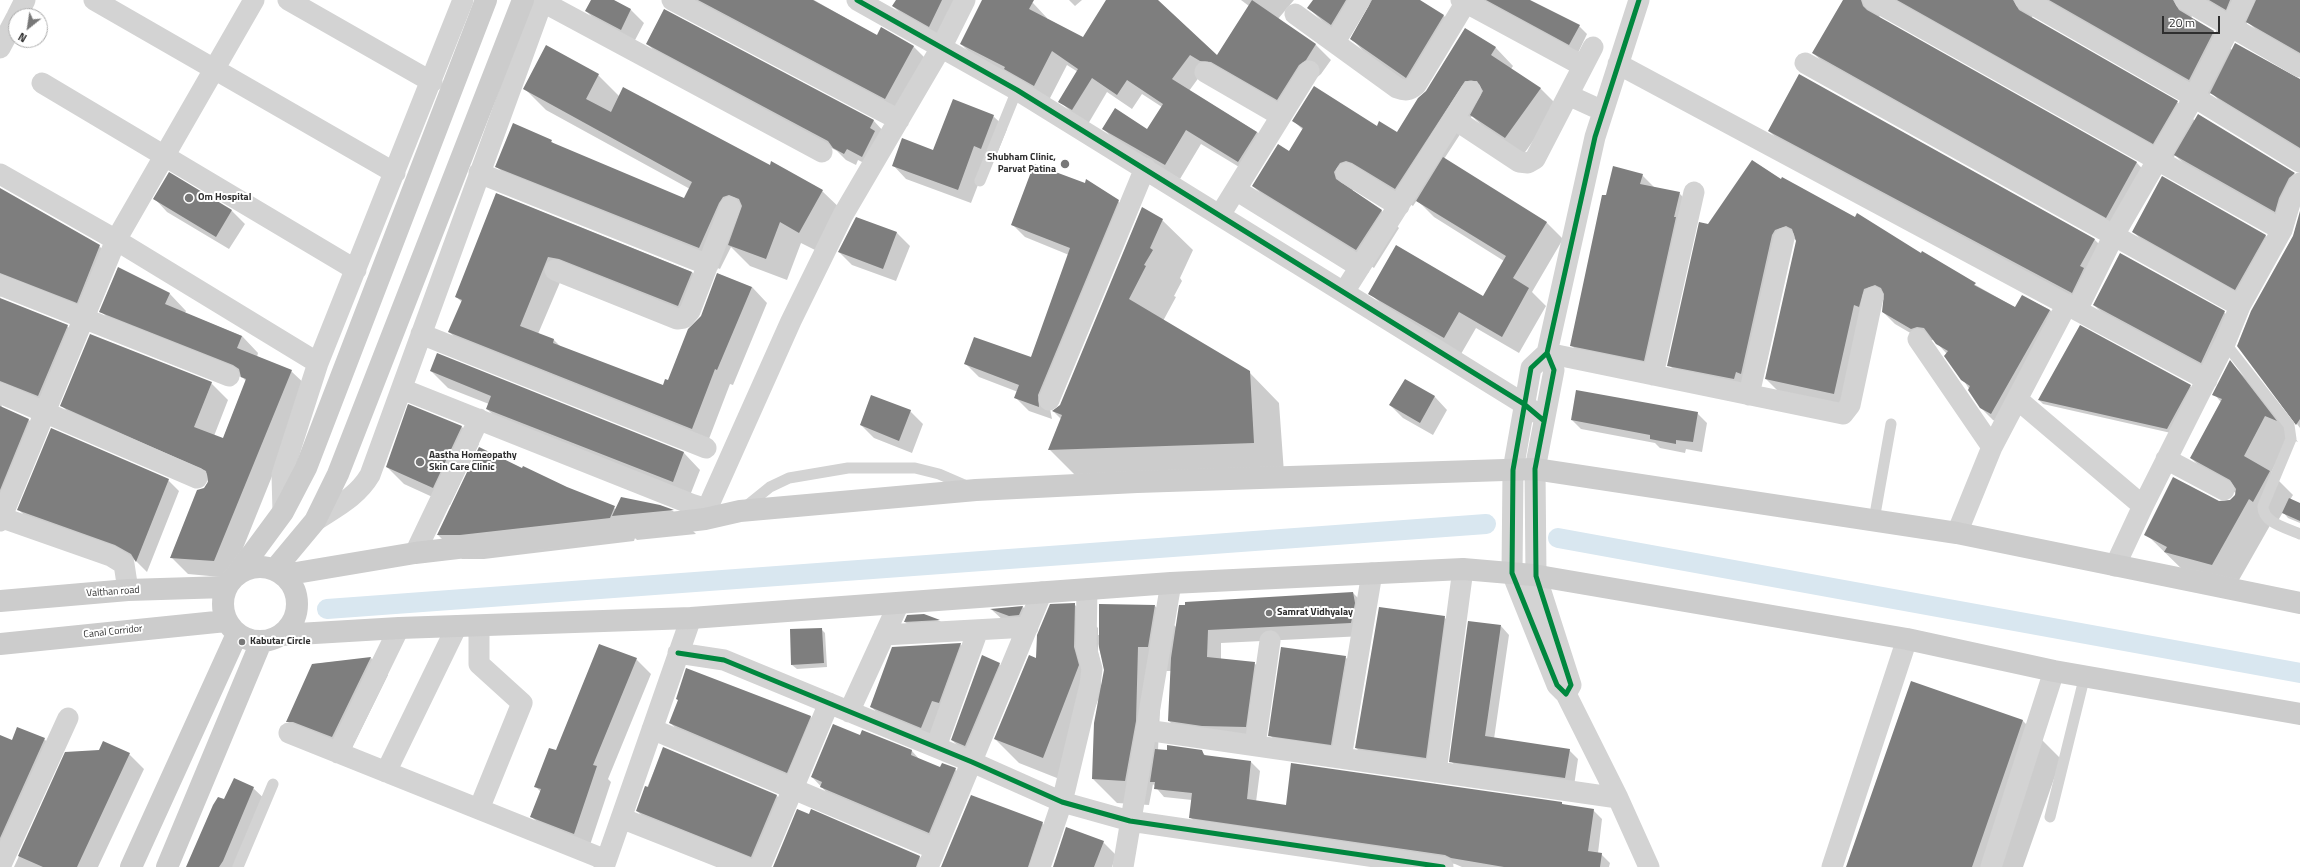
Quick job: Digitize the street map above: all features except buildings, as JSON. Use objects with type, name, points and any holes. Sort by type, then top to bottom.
[{"type":"main road","points":[[486,0],[306,468],[282,512],[232,580],[222,604],[232,628],[248,640],[399,628],[691,618],[1172,583],[1463,568],[1536,576],[1907,639],[2054,671],[2085,675],[2300,714]]},
{"type":"main road","points":[[280,572],[315,520],[338,474],[536,1]]},
{"type":"main road","points":[[232,580],[256,566],[280,572],[706,514],[976,490],[1145,482],[1524,469],[1957,533],[2300,603]]},
{"type":"main road","points":[[167,867],[271,639],[286,633],[296,617],[298,601],[292,584],[280,572]]},
{"type":"main road","name":"Valthan road","points":[[0,601],[232,580]]},
{"type":"main road","points":[[131,867],[232,628]]},
{"type":"main road","name":"Canal Corridor","points":[[0,644],[232,628]]},
{"type":"street","points":[[94,0],[395,173]]},
{"type":"street","points":[[128,590],[124,564],[111,556],[0,518],[116,240],[254,0]]},
{"type":"street","points":[[288,0],[432,82]]},
{"type":"street","points":[[282,512],[282,475],[318,363],[464,0]]},
{"type":"street","points":[[672,0],[899,120]]},
{"type":"street","points":[[857,0],[942,46],[1145,168],[1524,404],[1543,420]]},
{"type":"street","points":[[402,389],[691,504],[706,514],[791,321],[840,222],[942,46],[966,0]]},
{"type":"street","points":[[1335,42],[1360,0]]},
{"type":"street","points":[[1566,694],[1571,685],[1536,576],[1524,469],[1524,404],[1531,368],[1547,353],[1595,137],[1639,0]]},
{"type":"street","points":[[1874,0],[2282,230]]},
{"type":"street","points":[[2025,0],[2194,97],[2300,162]]},
{"type":"street","points":[[2185,0],[2300,67]]},
{"type":"street","points":[[1957,533],[1992,447],[2017,399],[2194,97],[2244,0]]},
{"type":"street","points":[[315,520],[350,500],[362,488],[370,475],[479,174],[536,1],[822,152]]},
{"type":"street","points":[[1295,14],[1397,88],[1410,90],[1416,85],[1464,1],[1583,66]]},
{"type":"street","points":[[0,48],[8,32]]},
{"type":"street","points":[[1454,119],[1519,162],[1528,163],[1535,159],[1593,47]]},
{"type":"street","points":[[1805,63],[2240,306]]},
{"type":"street","points":[[1618,64],[2207,380]]},
{"type":"street","points":[[1220,215],[1309,71]]},
{"type":"street","points":[[1205,72],[1281,116]]},
{"type":"street","points":[[42,83],[356,270]]},
{"type":"street","points":[[1344,292],[1471,91]]},
{"type":"street","points":[[1568,95],[1603,111]]},
{"type":"street","points":[[1049,400],[1145,168]]},
{"type":"street","points":[[1346,173],[1398,206]]},
{"type":"street","points":[[0,174],[116,240],[318,363]]},
{"type":"street","points":[[479,174],[708,265]]},
{"type":"street","points":[[2115,566],[2166,459],[2225,343],[2240,306],[2282,230],[2290,204],[2300,183]]},
{"type":"street","points":[[1236,190],[1360,267]]},
{"type":"street","points":[[1653,375],[1694,192]]},
{"type":"street","points":[[555,270],[677,319],[684,318],[690,311],[730,207]]},
{"type":"street","points":[[1749,395],[1784,238]]},
{"type":"street","points":[[0,285],[229,376]]},
{"type":"street","points":[[1547,353],[1843,414],[1850,404],[1873,297]]},
{"type":"street","points":[[421,334],[706,448]]},
{"type":"street","points":[[1918,339],[1992,447]]},
{"type":"street","points":[[1547,353],[1554,370],[1543,420],[1524,469],[1512,573],[1557,685],[1566,694],[1618,798],[1649,867]]},
{"type":"street","points":[[0,394],[197,478]]},
{"type":"street","points":[[2017,399],[2143,506]]},
{"type":"street","points":[[415,553],[479,419]]},
{"type":"street","points":[[2166,459],[2224,490]]},
{"type":"street","points":[[1436,772],[1463,568]]},
{"type":"street","points":[[1341,758],[1372,573]]},
{"type":"street","points":[[1123,867],[1172,583]]},
{"type":"street","points":[[1040,867],[1062,802],[1091,674],[1092,668],[1086,647],[1087,589]]},
{"type":"street","points":[[652,729],[794,788],[932,858],[1042,592]]},
{"type":"street","points":[[849,712],[899,603]]},
{"type":"street","points":[[289,733],[479,809],[605,864],[691,618]]},
{"type":"street","points":[[386,772],[457,626]]},
{"type":"street","points":[[479,626],[479,664],[522,703],[479,809]]},
{"type":"street","points":[[884,635],[1028,627]]},
{"type":"street","points":[[338,753],[399,628]]},
{"type":"street","points":[[936,747],[978,630]]},
{"type":"street","points":[[1832,867],[1907,639]]},
{"type":"street","points":[[1255,746],[1270,641]]},
{"type":"street","points":[[678,653],[724,660],[972,762],[1062,802],[1130,821],[1443,867]]},
{"type":"street","points":[[1991,867],[2054,671]]},
{"type":"street","points":[[760,867],[830,703]]},
{"type":"street","points":[[0,867],[68,718]]},
{"type":"street","points":[[1146,730],[1618,798]]},
{"type":"street","points":[[621,818],[745,867]]},
{"type":"lane","points":[[980,181],[1017,90]]},
{"type":"lane","points":[[2225,343],[2289,425],[2291,439],[2263,506],[2262,512],[2266,518],[2300,534]]},
{"type":"lane","points":[[1874,520],[1891,424]]},
{"type":"lane","points":[[740,511],[770,487],[789,478],[848,468],[916,468],[939,474],[976,490]]},
{"type":"lane","points":[[2050,817],[2085,675]]},
{"type":"lane","points":[[238,867],[273,784]]},
{"type":"waterway","points":[[327,609],[1486,524]]},
{"type":"waterway","points":[[1558,538],[2300,673]]},
{"type":"cycle path","points":[[857,0],[1017,90],[1524,404],[1543,420]]},
{"type":"cycle path","points":[[1547,353],[1531,368],[1513,470],[1512,573],[1557,685],[1566,694],[1571,685],[1536,576],[1535,469],[1554,370],[1547,353],[1595,137],[1639,0]]},
{"type":"cycle path","points":[[678,653],[724,660],[972,762],[1062,802],[1130,821],[1443,867]]},
{"type":"place","name":"Shubham Clinic, Parvat Patina","points":[[1065,164]]},
{"type":"place","name":"Om Hospital","points":[[189,198]]},
{"type":"place","name":"Aastha Homeopathy Skin Care Clinic","points":[[420,462]]},
{"type":"place","name":"Samrat Vidhyalay","points":[[1269,613]]},
{"type":"place","name":"Kabutar Circle","points":[[242,642]]}]
